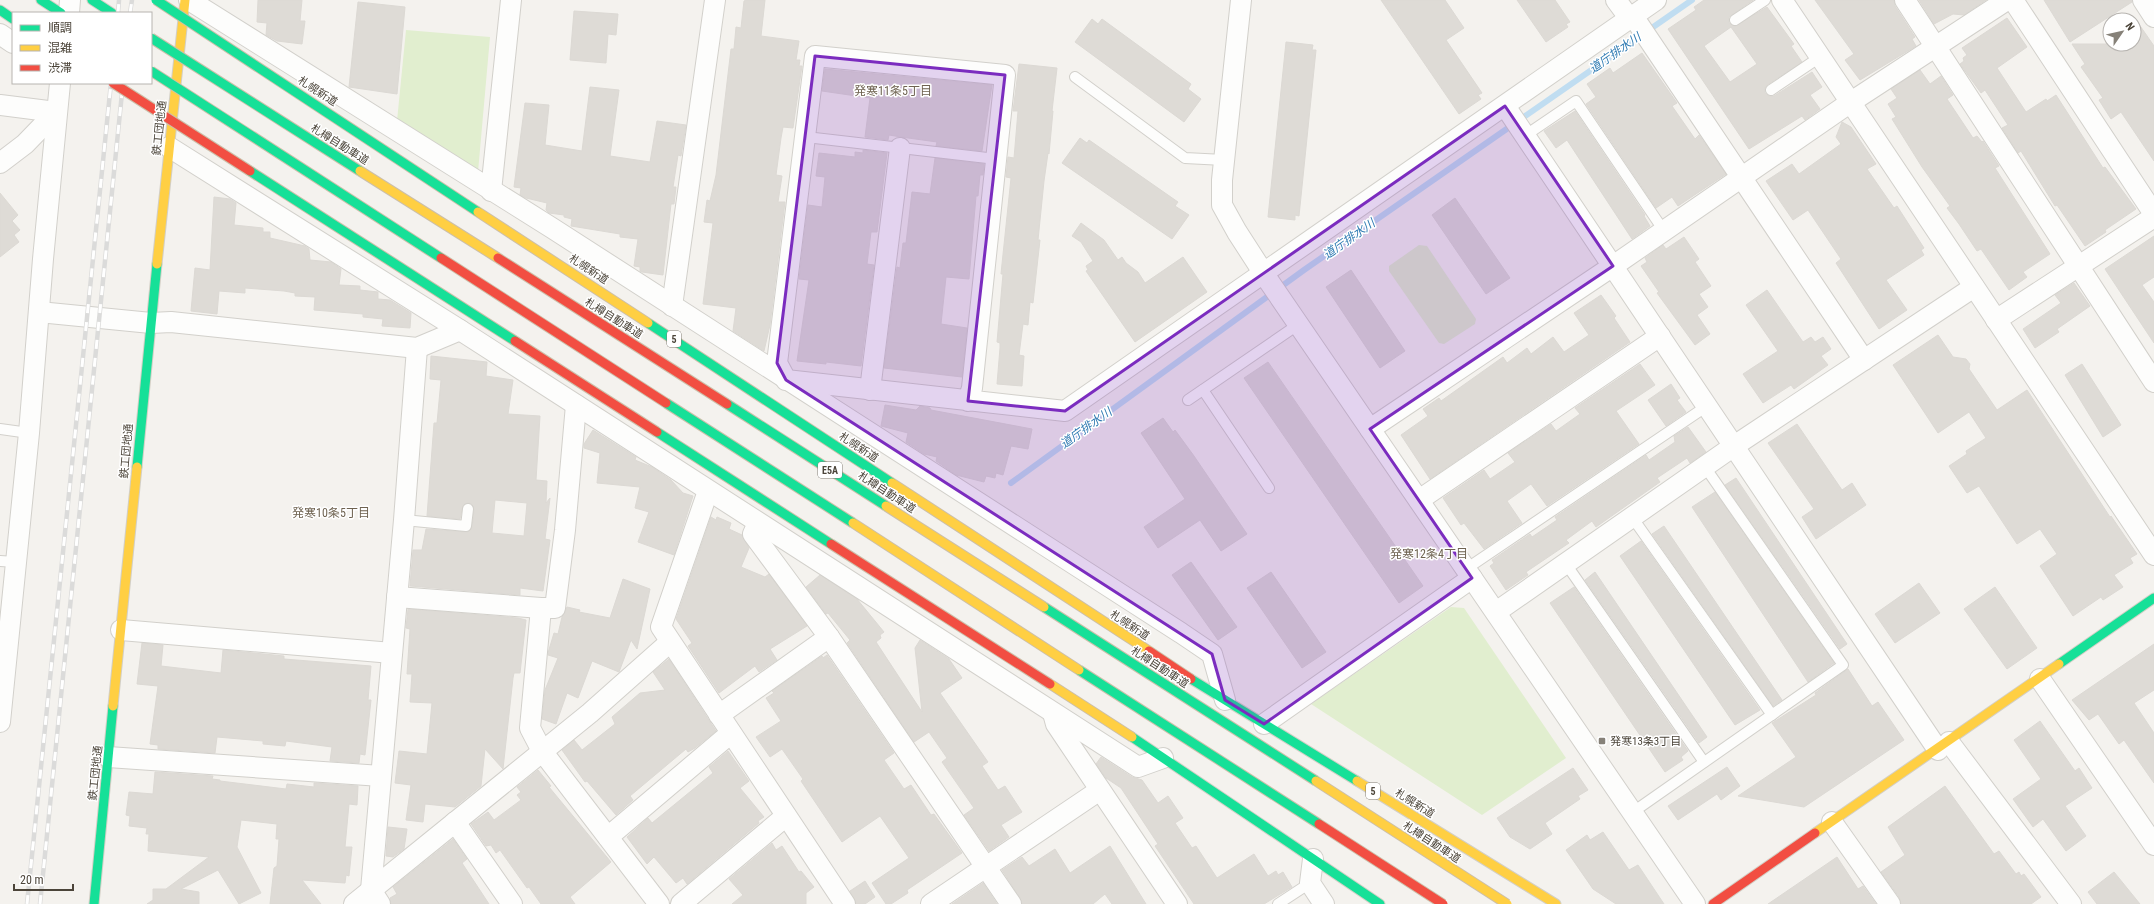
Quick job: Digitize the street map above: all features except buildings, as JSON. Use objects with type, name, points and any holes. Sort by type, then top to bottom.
[{"type":"main road","points":[[41,0],[59,12]]},
{"type":"main road","points":[[92,0],[110,12]]},
{"type":"main road","name":"札幌新道","points":[[156,0],[1191,679],[1556,904]]},
{"type":"main road","name":"鉄工団地通","points":[[94,904],[151,323],[185,0]]},
{"type":"main road","points":[[0,10],[12,17]]},
{"type":"main road","name":"札樽自動車道","points":[[152,39],[790,444],[1507,904]]},
{"type":"main road","points":[[152,72],[1443,904]]},
{"type":"main road","points":[[115,84],[1132,737],[1380,904]]},
{"type":"main road","points":[[1713,904],[2040,679],[2152,604]]},
{"type":"street","points":[[69,12],[70,0]]},
{"type":"street","points":[[188,0],[491,190],[1181,633],[1212,654],[1225,700]]},
{"type":"street","points":[[491,190],[510,0]]},
{"type":"street","points":[[672,306],[715,0]]},
{"type":"street","points":[[1241,0],[1224,160],[1222,205],[1236,232],[1266,277],[1695,904]]},
{"type":"street","points":[[1616,0],[1637,24],[1864,360]]},
{"type":"street","points":[[786,380],[1065,411],[1266,277],[1516,121],[1637,24],[1656,0]]},
{"type":"street","points":[[1782,0],[2154,555]]},
{"type":"street","points":[[1905,0],[2154,382]]},
{"type":"street","points":[[2143,0],[2154,17]]},
{"type":"street","points":[[1370,429],[1613,266],[1851,102],[1936,47],[2018,2],[2154,214]]},
{"type":"street","points":[[0,34],[12,42]]},
{"type":"street","points":[[786,380],[777,363],[815,56],[1005,75],[972,388],[968,401]]},
{"type":"street","points":[[0,722],[8,562],[29,432],[56,112],[60,84]]},
{"type":"street","points":[[0,105],[56,112]]},
{"type":"street","points":[[0,163],[25,144],[56,112]]},
{"type":"street","points":[[1516,121],[1734,446],[1943,746],[2071,904]]},
{"type":"street","points":[[169,147],[460,330],[1138,767],[1163,758]]},
{"type":"street","points":[[870,390],[900,148]]},
{"type":"street","points":[[1996,320],[2078,265],[2154,217]]},
{"type":"street","points":[[1496,612],[1734,446],[1974,287]]},
{"type":"street","points":[[39,312],[151,323],[171,322],[417,348],[460,330]]},
{"type":"street","points":[[1419,500],[1660,336]]},
{"type":"street","points":[[376,897],[381,776],[404,520],[417,348]]},
{"type":"street","points":[[843,417],[850,387]]},
{"type":"street","points":[[397,597],[555,608],[565,530],[576,405]]},
{"type":"street","points":[[708,491],[661,627],[845,904]]},
{"type":"street","points":[[758,523],[753,534],[829,637],[1011,904]]},
{"type":"street","points":[[1264,724],[1469,574]]},
{"type":"street","points":[[540,608],[530,728],[542,751],[659,904]]},
{"type":"street","points":[[121,630],[392,653]]},
{"type":"street","points":[[719,715],[829,637]]},
{"type":"street","points":[[354,904],[376,897],[455,822],[590,713],[670,642]]},
{"type":"street","points":[[2040,679],[2154,845]]},
{"type":"street","points":[[1053,712],[1056,724],[1177,904]]},
{"type":"street","points":[[608,837],[731,733]]},
{"type":"street","points":[[108,757],[381,776]]},
{"type":"street","points":[[931,904],[1100,790]]},
{"type":"street","points":[[681,904],[786,816]]},
{"type":"street","points":[[455,822],[512,904]]},
{"type":"street","points":[[1832,822],[1890,904]]},
{"type":"street","points":[[1313,859],[1310,882],[1324,904]]},
{"type":"lane","points":[[1735,20],[1765,0]]},
{"type":"lane","points":[[1771,90],[1820,57]]},
{"type":"lane","points":[[1074,78],[1185,158],[1224,160]]},
{"type":"lane","points":[[1516,121],[1576,101],[1664,231]]},
{"type":"lane","points":[[806,137],[996,159]]},
{"type":"lane","points":[[1188,400],[1299,324]]},
{"type":"lane","points":[[1203,390],[1269,488]]},
{"type":"lane","points":[[1469,574],[1707,406]]},
{"type":"lane","points":[[0,429],[29,432]]},
{"type":"lane","points":[[1633,812],[1844,665],[1705,467]]},
{"type":"lane","points":[[404,520],[466,526],[468,509]]},
{"type":"lane","points":[[1632,517],[1772,715]]},
{"type":"lane","points":[[1566,564],[1704,762]]},
{"type":"lane","points":[[1278,904],[1310,882]]},
{"type":"highlighted area","points":[[815,56],[1005,75],[968,401],[1065,411],[1505,106],[1613,266],[1370,429],[1472,578],[1264,724],[1225,700],[1212,654],[786,380],[777,363]]},
{"type":"green space","points":[[406,30],[490,37],[478,172],[397,121]]},
{"type":"green space","points":[[1419,245],[1427,246],[1476,319],[1475,324],[1444,344],[1439,343],[1389,271],[1389,266]]},
{"type":"green space","points":[[1451,607],[1464,608],[1566,758],[1482,815],[1311,704]]},
{"type":"waterway","name":"道庁排水川","points":[[1011,483],[1304,270],[1692,0]]},
{"type":"railway","points":[[118,12],[119,0]]},
{"type":"railway","points":[[130,12],[132,0]]},
{"type":"railway","points":[[27,904],[111,84]]},
{"type":"railway","points":[[40,904],[123,84]]},
{"type":"traffic: fast","points":[[41,0],[59,12]]},
{"type":"traffic: fast","points":[[92,0],[110,12]]},
{"type":"traffic: fast","points":[[156,0],[478,212]]},
{"type":"traffic: fast","points":[[0,10],[12,18]]},
{"type":"traffic: fast","points":[[152,39],[360,171]]},
{"type":"traffic: fast","points":[[152,72],[441,258]]},
{"type":"traffic: fast","points":[[250,171],[515,341]]},
{"type":"traffic: fast","points":[[137,467],[157,264]]},
{"type":"traffic: fast","points":[[648,323],[892,483]]},
{"type":"traffic: fast","points":[[666,403],[853,523]]},
{"type":"traffic: fast","points":[[727,404],[886,506]]},
{"type":"traffic: fast","points":[[657,432],[831,544]]},
{"type":"traffic: fast","points":[[2059,664],[2154,598]]},
{"type":"traffic: fast","points":[[1044,607],[1316,781]]},
{"type":"traffic: fast","points":[[1079,670],[1319,824]]},
{"type":"traffic: fast","points":[[1191,679],[1357,781]]},
{"type":"traffic: fast","points":[[94,904],[113,706]]},
{"type":"traffic: fast","points":[[1132,737],[1380,904]]},
{"type":"traffic: slow","points":[[157,264],[185,0]]},
{"type":"traffic: slow","points":[[360,171],[498,258]]},
{"type":"traffic: slow","points":[[478,212],[648,323]]},
{"type":"traffic: slow","points":[[113,706],[137,467]]},
{"type":"traffic: slow","points":[[892,483],[1149,651]]},
{"type":"traffic: slow","points":[[886,506],[1044,607]]},
{"type":"traffic: slow","points":[[853,523],[1079,670]]},
{"type":"traffic: slow","points":[[1815,833],[2059,664]]},
{"type":"traffic: slow","points":[[1050,684],[1132,737]]},
{"type":"traffic: slow","points":[[1316,781],[1507,904]]},
{"type":"traffic: slow","points":[[1357,781],[1556,904]]},
{"type":"traffic: jam","points":[[115,84],[250,171]]},
{"type":"traffic: jam","points":[[441,258],[666,403]]},
{"type":"traffic: jam","points":[[498,258],[727,404]]},
{"type":"traffic: jam","points":[[515,341],[657,432]]},
{"type":"traffic: jam","points":[[831,544],[1050,684]]},
{"type":"traffic: jam","points":[[1149,651],[1191,679]]},
{"type":"traffic: jam","points":[[1319,824],[1443,904]]},
{"type":"traffic: jam","points":[[1713,904],[1815,833]]},
{"type":"place","name":"発寒13条3丁目","points":[[1602,741]]},
{"type":"district","name":"発寒11条5丁目","points":[[893,91]]},
{"type":"district","name":"発寒10条5丁目","points":[[331,513]]},
{"type":"district","name":"発寒12条4丁目","points":[[1429,554]]}]
